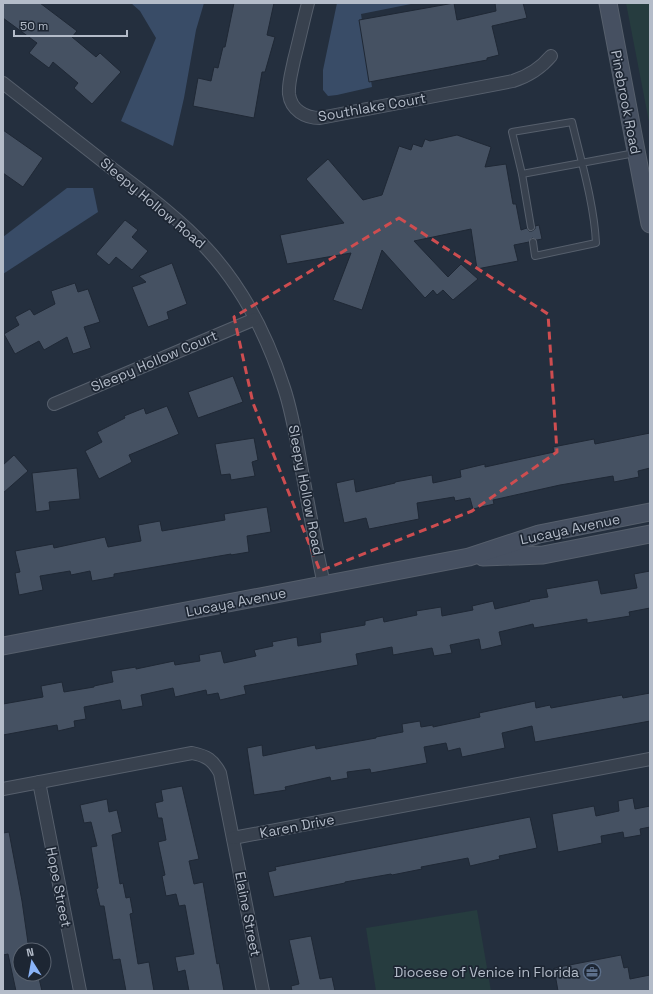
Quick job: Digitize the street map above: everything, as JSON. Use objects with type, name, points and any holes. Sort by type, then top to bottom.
[{"type":"street","name":"Southlake Court","points":[[308,3],[290,80],[289,94],[291,101],[298,112],[312,118],[320,118],[513,81],[535,72],[551,56]]},
{"type":"street","name":"Pinebrook Road","points":[[608,3],[650,224]]},
{"type":"street","name":"Sleepy Hollow Road","points":[[3,83],[133,184],[185,228],[226,272],[255,319],[271,353],[284,388],[293,419],[324,585]]},
{"type":"street","name":"Sleepy Hollow Court","points":[[54,404],[255,319]]},
{"type":"street","name":"Lucaya Avenue","points":[[469,558],[538,534],[650,512]]},
{"type":"street","name":"Lucaya Avenue","points":[[3,646],[469,558],[543,555],[650,534]]},
{"type":"street","points":[[3,789],[192,753],[202,755],[211,760],[220,773],[233,838]]},
{"type":"street","name":"Karen Drive","points":[[233,838],[650,759]]},
{"type":"street","name":"Hope Street","points":[[39,782],[80,991]]},
{"type":"street","name":"Elaine Street","points":[[233,838],[263,991]]},
{"type":"lane","points":[[531,227],[522,174],[512,132],[572,122],[595,228],[596,243],[535,256],[533,242]]},
{"type":"lane","points":[[522,174],[636,152]]},
{"type":"highlighted area","points":[[399,218],[548,314],[557,452],[472,511],[320,571],[253,403],[234,317]]},
{"type":"green space","points":[[626,3],[650,3],[650,127]]},
{"type":"green space","points":[[477,910],[491,991],[376,991],[366,928]]},
{"type":"water","points":[[131,3],[204,3],[196,30],[184,98],[173,146],[121,121],[156,38],[140,11]]},
{"type":"water","points":[[337,3],[416,3],[361,14],[372,87],[328,96],[323,90],[323,70]]},
{"type":"water","points":[[67,188],[93,188],[98,212],[3,274],[3,237]]},
{"type":"building","points":[[3,3],[40,3],[77,31],[72,37],[96,57],[100,53],[121,72],[92,104],[74,88],[78,83],[53,62],[49,68],[29,53],[37,43],[3,18]]},
{"type":"building","points":[[234,3],[274,3],[267,35],[275,37],[265,72],[262,72],[254,118],[193,106],[198,78],[211,81],[214,67],[218,68],[223,47],[225,47]]},
{"type":"building","points":[[454,3],[457,20],[496,11],[495,3],[523,3],[527,18],[492,26],[499,55],[487,58],[487,60],[369,82],[359,20]]},
{"type":"building","points":[[3,130],[43,158],[23,187],[3,173]]},
{"type":"building","points":[[457,135],[491,147],[485,167],[506,164],[513,204],[516,204],[521,230],[527,228],[529,231],[532,231],[535,229],[535,226],[539,225],[542,239],[537,240],[532,238],[529,242],[514,245],[518,261],[477,269],[471,229],[414,241],[448,277],[461,264],[478,279],[453,300],[443,290],[437,295],[433,290],[425,298],[382,250],[362,310],[333,300],[351,253],[287,264],[280,235],[344,223],[306,179],[328,159],[363,200],[382,195],[399,146],[411,150],[413,144],[422,147],[425,139],[430,141]]},
{"type":"building","points":[[125,220],[138,230],[132,237],[148,251],[132,270],[116,257],[109,265],[96,254]]},
{"type":"building","points":[[172,263],[187,304],[167,312],[169,319],[148,327],[132,287],[146,282],[139,276]]},
{"type":"building","points":[[75,283],[78,292],[88,289],[100,322],[84,327],[91,348],[73,354],[67,337],[44,350],[39,341],[15,354],[4,334],[19,325],[15,317],[30,309],[34,315],[55,304],[51,291]]},
{"type":"building","points":[[233,376],[243,402],[198,418],[188,392]]},
{"type":"building","points":[[167,406],[179,434],[129,455],[132,462],[99,479],[85,451],[102,442],[97,432],[125,418],[124,416],[144,408],[146,414]]},
{"type":"building","points":[[650,433],[650,468],[638,471],[639,477],[614,482],[613,476],[560,485],[493,500],[494,504],[473,509],[470,498],[455,501],[454,497],[417,503],[419,519],[369,529],[366,518],[344,523],[336,483],[354,479],[356,492],[395,482],[432,475],[433,483],[461,477],[460,470],[485,464],[485,467],[554,452],[553,447],[594,439],[595,444]]},
{"type":"building","points":[[254,438],[258,460],[252,462],[255,476],[231,480],[230,474],[221,475],[215,444]]},
{"type":"building","points":[[14,455],[28,471],[3,493],[3,465]]},
{"type":"building","points":[[77,468],[80,499],[49,502],[50,510],[36,512],[32,473]]},
{"type":"building","points":[[267,507],[271,532],[247,536],[249,552],[114,574],[114,577],[92,581],[90,571],[71,575],[70,571],[40,576],[43,590],[19,595],[15,573],[20,572],[15,551],[53,544],[54,548],[105,537],[108,547],[141,541],[138,525],[160,521],[162,531],[225,520],[224,514]]},
{"type":"building","points":[[650,571],[650,608],[629,612],[630,616],[587,623],[587,619],[534,628],[533,624],[499,632],[502,645],[481,650],[479,639],[450,645],[452,653],[434,656],[432,648],[393,655],[392,647],[356,654],[358,665],[244,686],[246,694],[220,700],[218,693],[207,695],[206,690],[175,697],[173,688],[141,695],[143,706],[122,710],[120,700],[84,707],[86,719],[74,721],[75,727],[58,731],[57,725],[3,735],[3,704],[43,697],[41,686],[62,682],[64,692],[94,687],[113,682],[111,671],[136,667],[136,669],[174,661],[175,665],[200,661],[199,655],[221,651],[224,663],[256,656],[254,650],[273,646],[272,642],[297,637],[298,646],[321,642],[320,633],[365,625],[365,621],[383,617],[384,622],[417,615],[416,611],[441,607],[442,616],[473,610],[472,606],[493,601],[495,609],[530,601],[529,600],[548,597],[546,589],[598,580],[601,594],[637,588],[634,574]]},
{"type":"building","points":[[650,693],[650,721],[535,742],[532,726],[502,733],[505,748],[462,757],[460,748],[448,751],[446,743],[424,747],[427,763],[371,773],[370,769],[347,772],[348,778],[331,781],[330,777],[285,787],[286,790],[254,795],[247,748],[262,745],[263,756],[315,745],[316,749],[403,732],[402,724],[420,721],[421,727],[433,725],[433,727],[480,717],[479,713],[535,701],[536,708],[550,705],[551,708],[622,695],[623,698]]},
{"type":"building","points":[[182,786],[199,859],[189,861],[194,884],[203,882],[217,964],[219,963],[224,991],[189,991],[185,970],[178,972],[175,957],[194,954],[185,905],[179,906],[176,894],[166,896],[162,876],[165,875],[158,842],[166,840],[162,818],[158,818],[155,803],[163,801],[161,790]]},
{"type":"building","points":[[633,798],[635,809],[650,806],[650,827],[640,829],[641,835],[624,838],[623,832],[601,836],[602,843],[558,852],[552,814],[594,806],[596,816],[619,811],[618,801]]},
{"type":"building","points":[[107,799],[109,812],[117,810],[122,832],[112,835],[120,884],[123,883],[126,898],[130,897],[133,913],[130,914],[138,964],[149,962],[154,991],[126,991],[120,959],[113,960],[104,906],[100,906],[96,889],[98,888],[91,847],[97,846],[91,822],[84,823],[80,805]]},
{"type":"building","points":[[530,817],[537,848],[499,856],[500,859],[470,866],[468,858],[421,867],[422,869],[345,882],[274,897],[268,872],[276,870],[275,867]]},
{"type":"building","points":[[9,832],[28,942],[12,942],[12,972],[8,954],[3,955],[3,833]]},
{"type":"building","points":[[311,936],[320,979],[332,977],[335,991],[292,991],[291,986],[299,984],[289,940]]},
{"type":"building","name":"Diocese of Venice in Florida","points":[[621,955],[624,968],[628,967],[630,979],[650,975],[650,991],[558,991],[554,968]]},
{"type":"building","points":[[14,982],[40,982],[42,991],[16,991]]},
{"type":"place","name":"Diocese of Venice in Florida","points":[[592,972]]}]
